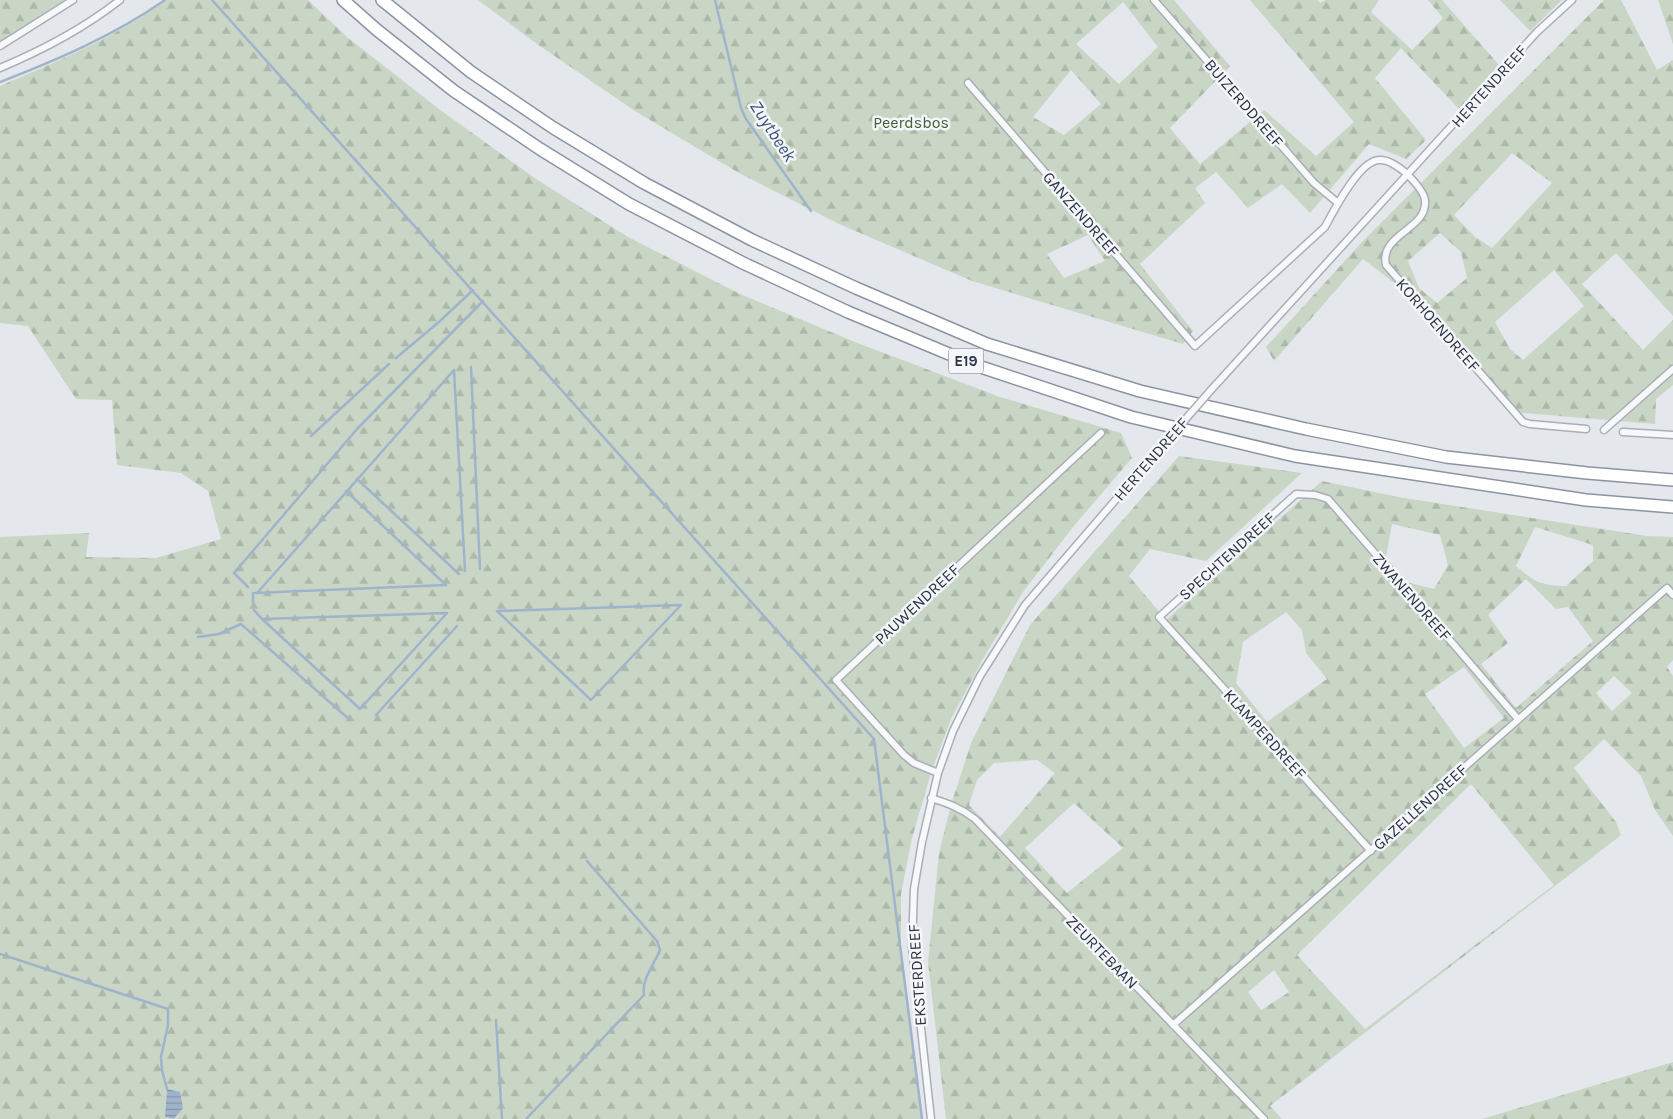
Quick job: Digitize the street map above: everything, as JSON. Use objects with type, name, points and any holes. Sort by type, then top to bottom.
[{"type":"highway","name":"E19","points":[[343,0],[377,30],[454,91],[540,149],[630,204],[743,263],[848,312],[978,366],[1131,417],[1295,456],[1586,500],[1673,507]]},
{"type":"highway","name":"E19","points":[[382,0],[471,72],[552,127],[644,183],[761,244],[856,288],[987,344],[1140,390],[1306,429],[1446,457],[1587,473],[1673,480]]},
{"type":"street","points":[[0,46],[73,0]]},
{"type":"street","points":[[0,68],[58,41],[105,12],[120,0]]},
{"type":"street","name":"BUIZERDDREEF","points":[[1154,0],[1314,183],[1338,203]]},
{"type":"street","name":"HERTENDREEF","points":[[938,773],[953,731],[980,676],[1025,605],[1211,390],[1537,32],[1572,0]]},
{"type":"street","name":"GANZENDREEF","points":[[968,83],[1195,346],[1324,227],[1338,203]]},
{"type":"street","points":[[1338,203],[1367,164],[1378,160],[1392,163],[1408,175]]},
{"type":"street","name":"KORHOENDREEF","points":[[1408,175],[1425,198],[1425,211],[1419,220],[1392,242],[1385,256],[1386,265],[1524,422],[1586,429]]},
{"type":"street","points":[[1604,430],[1673,369]]},
{"type":"street","points":[[1624,432],[1673,435]]},
{"type":"street","name":"PAUWENDREEF","points":[[938,773],[914,763],[904,755],[836,680],[1101,433]]},
{"type":"street","name":"SPECHTENDREEF","points":[[1159,618],[1296,494]]},
{"type":"street","name":"ZWANENDREEF","points":[[1296,494],[1316,495],[1328,499],[1518,719]]},
{"type":"street","name":"GAZELLENDREEF","points":[[1173,1025],[1667,588],[1673,595]]},
{"type":"street","name":"KLAMPERDREEF","points":[[1159,618],[1371,851]]},
{"type":"street","name":"EKSTERDREEF","points":[[931,1119],[912,947],[914,889],[931,798],[938,773]]},
{"type":"street","name":"ZEURTEBAAN","points":[[931,798],[953,805],[975,819],[1264,1119]]},
{"type":"green space","points":[[0,0],[64,0],[0,43]]},
{"type":"green space","points":[[167,0],[308,0],[347,37],[439,109],[536,179],[628,237],[740,294],[855,342],[1000,397],[1121,433],[1132,458],[1073,527],[1023,592],[983,659],[951,719],[931,773],[912,838],[901,894],[901,946],[923,1119],[174,1119],[178,1116],[167,1089],[165,1117],[172,1119],[0,1119],[0,537],[89,533],[86,557],[156,558],[221,539],[208,491],[181,473],[117,465],[112,400],[76,399],[28,326],[0,323],[0,86],[65,58],[107,37],[128,26]]},
{"type":"green space","name":"Peerdsbos","points":[[478,0],[1174,0],[1230,66],[1170,128],[1200,164],[1264,110],[1316,156],[1354,122],[1250,0],[1318,0],[1320,3],[1325,0],[1379,0],[1371,12],[1412,50],[1443,18],[1428,0],[1442,0],[1499,65],[1459,109],[1401,48],[1375,78],[1426,140],[1406,159],[1369,144],[1310,213],[1282,184],[1248,208],[1216,172],[1195,188],[1205,203],[1140,264],[1193,331],[1183,344],[972,281],[839,224],[739,173],[635,111],[537,44]],"holes":[[[1123,2],[1158,47],[1119,84],[1076,44]],[[1071,70],[1101,104],[1064,135],[1033,117]],[[1088,235],[1105,261],[1064,278],[1047,254]]]},
{"type":"green space","points":[[1500,0],[1562,0],[1530,31]]},
{"type":"green space","points":[[1604,0],[1621,0],[1657,70],[1673,60],[1673,316],[1616,253],[1582,284],[1643,350],[1673,320],[1673,385],[1656,399],[1655,424],[1513,412],[1410,295],[1363,259],[1274,361],[1266,347],[1364,240]],"holes":[[[1512,153],[1552,183],[1492,248],[1475,237],[1454,215]],[[1440,233],[1461,252],[1467,278],[1437,303],[1419,288],[1408,261]],[[1554,270],[1584,306],[1523,360],[1510,349],[1495,322]]]},
{"type":"green space","points":[[1658,0],[1673,0],[1673,44]]},
{"type":"green space","points":[[1179,456],[1302,473],[1206,561],[1150,549],[1129,576],[1166,620],[1322,481],[1398,497],[1647,536],[1673,537],[1673,660],[1667,667],[1673,676],[1673,836],[1655,810],[1641,776],[1604,739],[1574,768],[1616,822],[1621,835],[1270,1106],[1282,1119],[946,1119],[928,962],[939,853],[951,805],[971,743],[1030,625]],"holes":[[[1392,524],[1440,535],[1448,565],[1434,589],[1406,582],[1386,557]],[[1535,527],[1593,545],[1593,561],[1566,586],[1544,584],[1534,580],[1516,566]],[[1526,579],[1556,609],[1568,607],[1593,641],[1516,708],[1481,664],[1508,643],[1488,615]],[[1286,612],[1302,630],[1306,653],[1327,679],[1267,722],[1236,683],[1243,642]],[[1464,667],[1504,718],[1464,748],[1425,694]],[[1614,676],[1632,693],[1612,711],[1596,693]],[[1037,760],[1055,773],[1000,837],[969,805],[977,780],[994,763]],[[1471,784],[1554,885],[1365,1029],[1297,955]],[[1074,803],[1123,848],[1067,893],[1025,848]],[[1274,970],[1289,992],[1261,1010],[1248,992]]]},
{"type":"green space","points":[[1673,1062],[1673,1119],[1482,1119]]},
{"type":"water","points":[[167,1089],[180,1092],[183,1108],[174,1119],[165,1117]]},
{"type":"waterway","points":[[0,82],[43,65],[106,36],[165,0]]},
{"type":"waterway","points":[[212,0],[874,739],[922,1119]]},
{"type":"waterway","name":"Zuytbeek","points":[[715,0],[741,108],[746,119],[811,211]]},
{"type":"waterway","points":[[396,358],[473,290]]},
{"type":"waterway","points":[[248,587],[234,573],[357,429],[483,301]]},
{"type":"waterway","points":[[311,436],[389,364]]},
{"type":"waterway","points":[[471,367],[480,569]]},
{"type":"waterway","points":[[454,370],[465,571]]},
{"type":"waterway","points":[[258,592],[454,370]]},
{"type":"waterway","points":[[357,479],[459,574]]},
{"type":"waterway","points":[[253,602],[253,593],[446,585],[346,491]]},
{"type":"waterway","points":[[681,605],[591,700],[497,611],[681,605]]},
{"type":"waterway","points":[[254,610],[262,619],[360,709],[447,613],[262,619]]},
{"type":"waterway","points":[[198,637],[219,634],[241,624],[350,720]]},
{"type":"waterway","points":[[376,715],[457,626]]},
{"type":"waterway","points":[[526,1119],[644,995],[646,978],[660,950],[657,941],[587,861]]},
{"type":"waterway","points":[[0,954],[168,1009],[168,1025],[161,1057],[167,1089]]},
{"type":"waterway","points":[[496,1020],[502,1119]]}]
